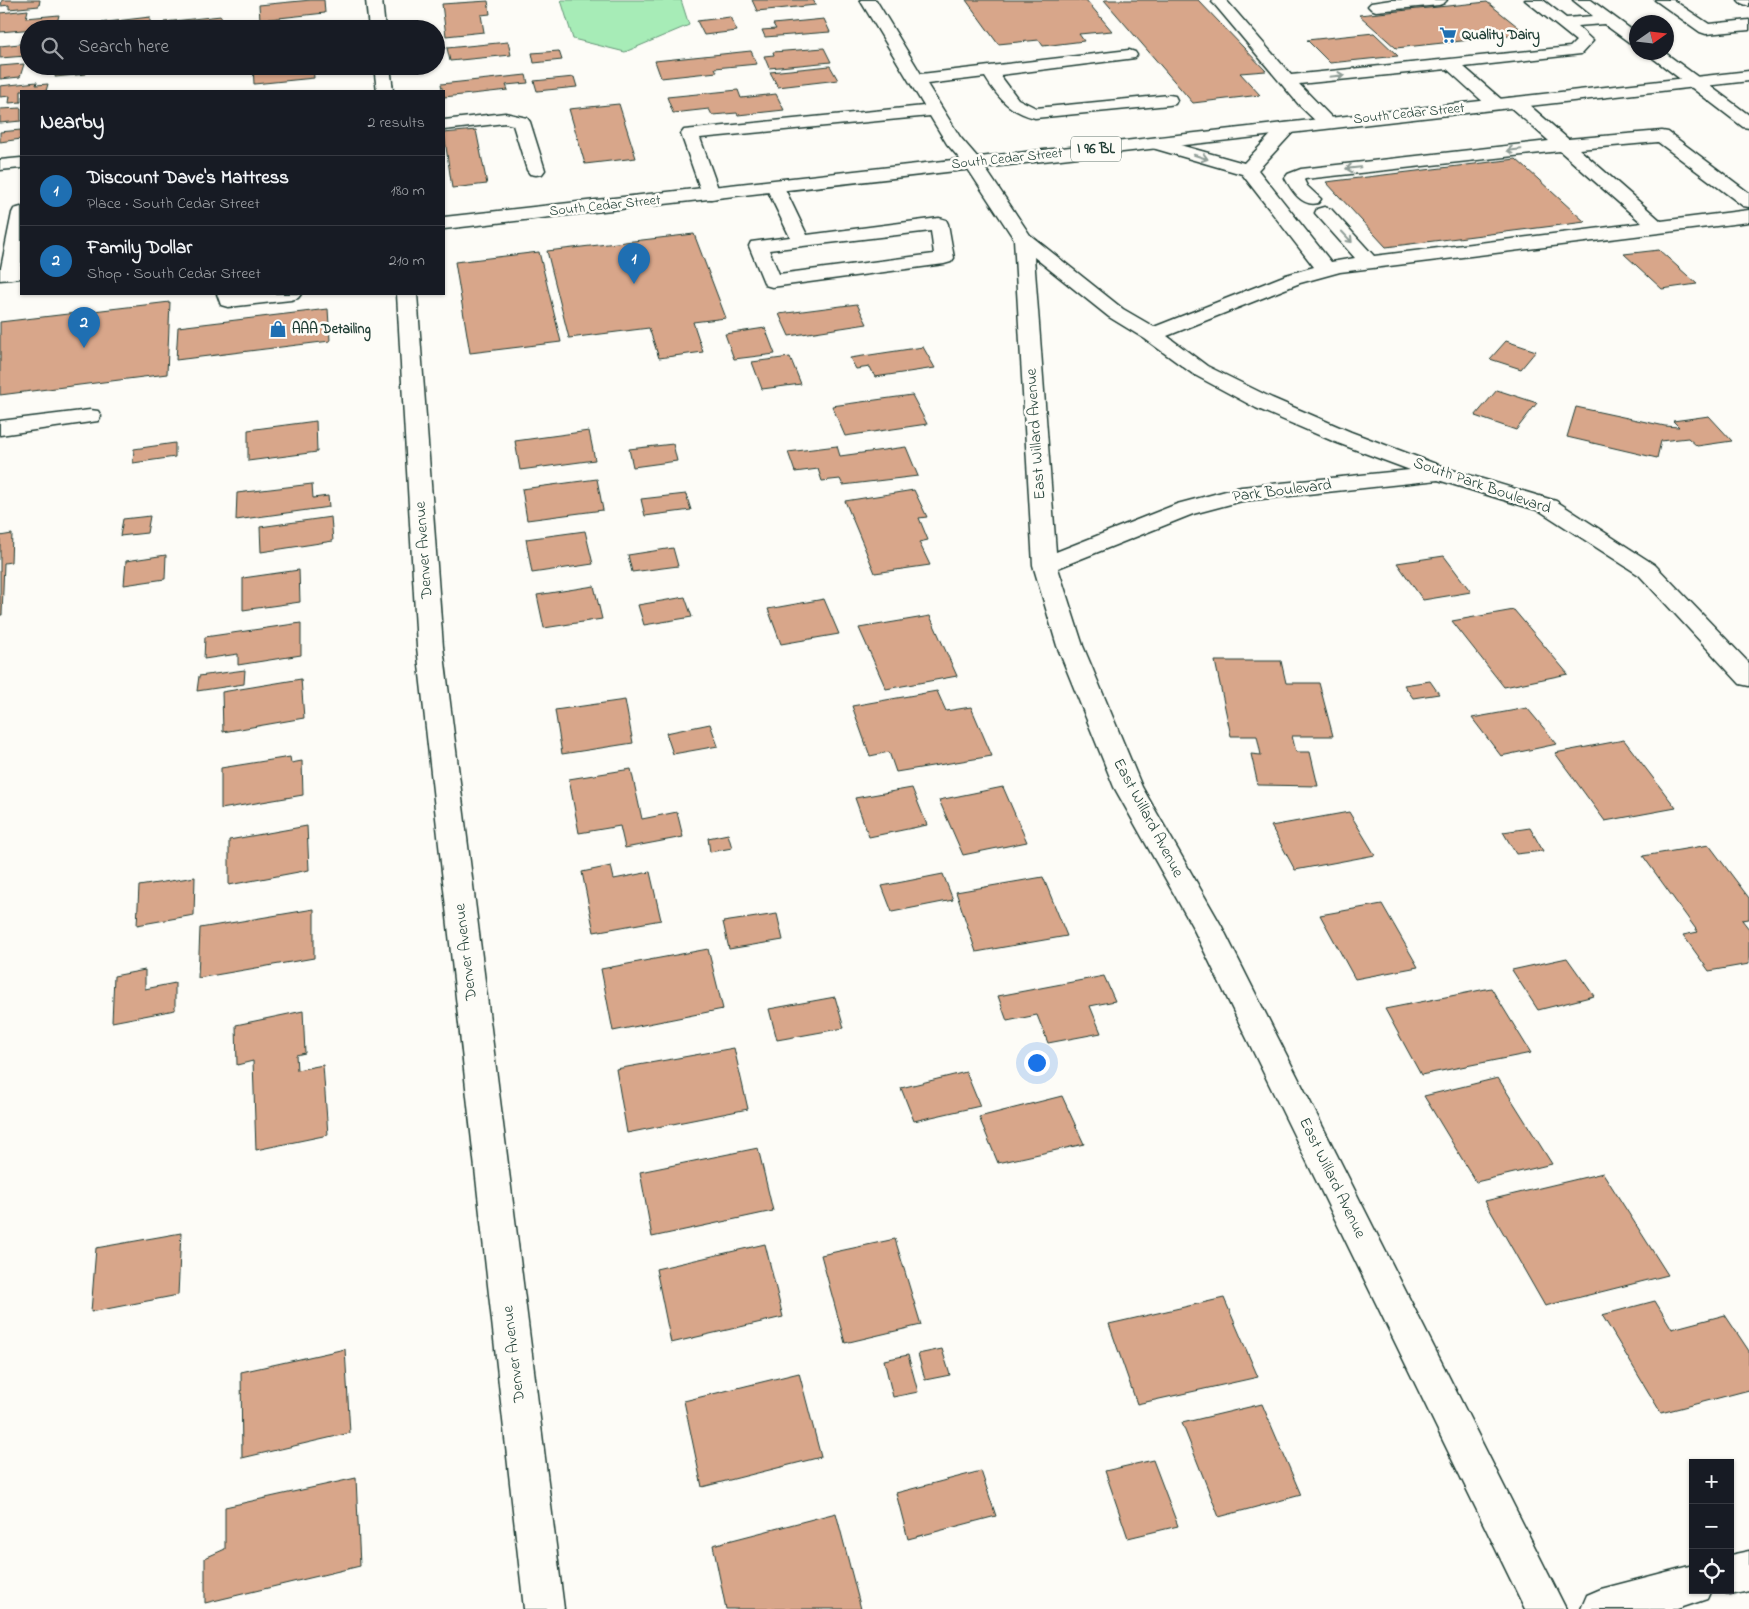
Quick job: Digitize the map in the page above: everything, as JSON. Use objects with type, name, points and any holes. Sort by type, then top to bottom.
[{"type":"street","points":[[374,0],[377,20]]},
{"type":"street","name":"East Willard Avenue","points":[[868,0],[953,140],[973,163],[1023,239],[1045,565],[1070,646],[1128,787],[1206,924],[1546,1609]]},
{"type":"street","points":[[1376,6],[1439,0]]},
{"type":"street","points":[[1288,80],[1575,51],[1585,42],[1533,0]]},
{"type":"street","points":[[1581,0],[1629,35]]},
{"type":"street","points":[[1663,0],[1706,29],[1749,25]]},
{"type":"street","points":[[1220,2],[1328,123]]},
{"type":"street","points":[[1563,23],[1607,18]]},
{"type":"street","points":[[916,80],[1128,55]]},
{"type":"street","points":[[1664,60],[1749,123]]},
{"type":"street","points":[[1451,64],[1496,104]]},
{"type":"street","points":[[989,71],[1010,102],[1019,109],[1035,113],[1169,100]]},
{"type":"street","points":[[383,75],[386,90]]},
{"type":"street","name":"South Cedar Street","points":[[445,223],[1749,76]]},
{"type":"street","points":[[1515,102],[1658,227]]},
{"type":"street","points":[[711,194],[690,134],[935,110]]},
{"type":"street","points":[[445,125],[505,118],[520,122],[536,170]]},
{"type":"street","points":[[1248,170],[1287,128]]},
{"type":"street","points":[[1369,262],[1300,189],[1294,178],[1302,174],[1563,144],[1662,136],[1749,202]]},
{"type":"street","points":[[1155,142],[1248,170],[1326,270]]},
{"type":"street","points":[[0,165],[20,163]]},
{"type":"street","points":[[775,187],[801,241]]},
{"type":"street","points":[[1023,239],[1116,313],[1152,335],[1294,279],[1338,266],[1749,216]]},
{"type":"street","points":[[11,273],[20,219]]},
{"type":"street","points":[[939,224],[944,258],[772,281],[758,246],[801,241],[939,224]]},
{"type":"street","points":[[227,295],[228,301],[282,295]]},
{"type":"street","name":"Denver Avenue","points":[[407,295],[430,647],[544,1609]]},
{"type":"street","name":"South Park Boulevard","points":[[1152,335],[1200,370],[1264,402],[1343,437],[1441,474],[1548,506],[1647,570],[1749,678]]},
{"type":"street","points":[[0,428],[90,416]]},
{"type":"street","name":"Park Boulevard","points":[[1045,565],[1185,509],[1241,494],[1441,474]]},
{"type":"street","points":[[1734,1574],[1749,1570]]},
{"type":"street","points":[[1601,1609],[1689,1586]]},
{"type":"green space","points":[[561,0],[681,0],[689,25],[625,52],[573,39]]},
{"type":"building","points":[[2,0],[40,0],[39,6],[9,9],[9,5],[1,6]]},
{"type":"building","points":[[324,0],[325,13],[260,20],[259,5]]},
{"type":"building","points":[[752,0],[813,0],[816,5],[757,11]]},
{"type":"building","points":[[966,0],[1086,0],[1112,31],[1079,34],[1084,41],[1043,46],[1039,40],[998,44]]},
{"type":"building","points":[[1104,0],[1198,0],[1266,71],[1240,73],[1260,95],[1193,103]]},
{"type":"building","points":[[488,1],[490,14],[481,15],[484,32],[446,36],[442,4]]},
{"type":"building","points":[[1487,2],[1527,34],[1396,48],[1359,15]]},
{"type":"building","points":[[28,10],[26,18],[59,15],[58,20],[20,20],[20,30],[0,32],[0,13]]},
{"type":"building","points":[[221,16],[221,20],[183,20]]},
{"type":"building","points":[[150,17],[150,20],[124,20]]},
{"type":"building","points":[[730,17],[737,31],[704,35],[697,21]]},
{"type":"building","points":[[824,19],[830,32],[765,37],[762,30],[776,29],[773,24]]},
{"type":"building","points":[[1374,33],[1398,56],[1330,63],[1307,40]]},
{"type":"building","points":[[508,42],[511,55],[450,61],[447,48]]},
{"type":"building","points":[[20,44],[20,56],[0,58],[0,46]]},
{"type":"building","points":[[824,48],[831,62],[769,68],[764,56],[774,55],[773,52]]},
{"type":"building","points":[[559,51],[562,60],[534,63],[532,53]]},
{"type":"building","points":[[751,51],[757,64],[715,68],[717,72],[661,78],[655,61]]},
{"type":"building","points":[[20,64],[20,77],[0,79],[0,66]]},
{"type":"building","points":[[830,66],[838,80],[778,87],[770,72]]},
{"type":"building","points":[[55,75],[76,75],[55,77]]},
{"type":"building","points":[[254,75],[314,75],[314,78],[254,84]]},
{"type":"building","points":[[526,75],[528,83],[506,85],[508,90],[445,97],[445,90],[442,90],[441,84]]},
{"type":"building","points":[[574,77],[577,87],[537,91],[534,81]]},
{"type":"building","points":[[37,82],[36,85],[48,84],[46,90],[20,90],[20,102],[9,103],[10,96],[0,97],[0,86]]},
{"type":"building","points":[[738,90],[741,98],[776,94],[784,110],[738,115],[737,113],[712,115],[709,109],[673,113],[667,97]]},
{"type":"building","points":[[619,104],[636,158],[585,164],[569,109]]},
{"type":"building","points":[[20,108],[20,121],[0,123],[0,109]]},
{"type":"building","points":[[20,130],[20,139],[0,142],[0,132]]},
{"type":"building","points":[[476,130],[487,184],[452,188],[445,133]]},
{"type":"building","points":[[1516,159],[1585,222],[1386,247],[1326,182]]},
{"type":"building","points":[[694,234],[726,318],[693,322],[703,352],[659,358],[649,328],[569,338],[547,251]]},
{"type":"building","points":[[1659,250],[1697,284],[1662,289],[1624,254]]},
{"type":"building","points":[[539,252],[561,342],[470,353],[455,262]]},
{"type":"building","points":[[170,302],[167,374],[0,395],[0,322]]},
{"type":"building","points":[[857,304],[867,324],[789,336],[779,314]]},
{"type":"building","points":[[328,309],[330,341],[176,360],[178,327]]},
{"type":"building","points":[[765,328],[775,354],[734,359],[725,334]]},
{"type":"building","points":[[1506,341],[1536,351],[1521,369],[1490,359]]},
{"type":"building","points":[[923,347],[935,368],[875,377],[870,367],[856,369],[850,358]]},
{"type":"building","points":[[790,357],[801,384],[762,389],[752,362]]},
{"type":"building","points":[[1497,390],[1537,403],[1516,430],[1475,416]]},
{"type":"building","points":[[912,395],[927,424],[845,436],[832,406]]},
{"type":"building","points":[[1576,407],[1665,426],[1679,427],[1673,421],[1709,416],[1732,441],[1697,446],[1688,438],[1661,441],[1657,458],[1567,437]]},
{"type":"building","points":[[316,421],[317,452],[248,461],[248,430]]},
{"type":"building","points":[[589,431],[595,460],[520,470],[515,441]]},
{"type":"building","points":[[175,443],[175,457],[133,463],[134,449]]},
{"type":"building","points":[[673,444],[677,461],[633,467],[629,449]]},
{"type":"building","points":[[837,446],[840,456],[906,447],[918,476],[843,485],[840,479],[822,481],[818,469],[795,472],[788,452]]},
{"type":"building","points":[[597,479],[603,510],[527,520],[522,489]]},
{"type":"building","points":[[312,484],[313,498],[328,496],[329,507],[236,520],[237,493]]},
{"type":"building","points":[[914,490],[927,517],[919,518],[928,540],[919,542],[930,565],[875,573],[845,501]]},
{"type":"building","points":[[686,494],[691,510],[645,516],[641,499]]},
{"type":"building","points":[[150,516],[147,533],[120,536],[123,519]]},
{"type":"building","points":[[331,517],[333,541],[261,552],[260,527]]},
{"type":"building","points":[[585,531],[593,564],[532,573],[526,539]]},
{"type":"building","points":[[12,534],[11,562],[4,563],[2,615],[0,615],[0,536]]},
{"type":"building","points":[[673,548],[678,566],[632,572],[628,555]]},
{"type":"building","points":[[166,555],[165,579],[124,585],[126,561]]},
{"type":"building","points":[[1444,556],[1471,592],[1423,600],[1397,563]]},
{"type":"building","points":[[299,570],[300,602],[243,610],[243,578]]},
{"type":"building","points":[[594,586],[602,619],[544,628],[537,595]]},
{"type":"building","points":[[685,597],[692,617],[644,625],[638,605]]},
{"type":"building","points":[[824,599],[839,634],[781,644],[768,609]]},
{"type":"building","points":[[1514,610],[1568,674],[1504,687],[1452,621]]},
{"type":"building","points":[[930,616],[957,676],[886,689],[859,628]]},
{"type":"building","points":[[301,623],[301,655],[238,665],[238,654],[204,659],[205,637]]},
{"type":"building","points":[[1215,661],[1281,661],[1286,683],[1319,683],[1333,736],[1292,736],[1296,752],[1310,752],[1318,786],[1258,785],[1251,754],[1261,755],[1257,736],[1231,736]]},
{"type":"building","points":[[245,670],[244,684],[197,691],[199,676]]},
{"type":"building","points":[[301,679],[304,718],[223,732],[222,692]]},
{"type":"building","points":[[1430,681],[1439,694],[1413,698],[1404,685]]},
{"type":"building","points":[[937,691],[946,711],[971,707],[992,756],[896,772],[889,752],[870,756],[852,706]]},
{"type":"building","points":[[625,700],[633,743],[562,754],[555,710]]},
{"type":"building","points":[[1527,708],[1557,744],[1501,756],[1472,718]]},
{"type":"building","points":[[710,724],[718,746],[673,754],[666,733]]},
{"type":"building","points":[[1624,740],[1676,808],[1605,821],[1555,753]]},
{"type":"building","points":[[290,757],[291,763],[302,761],[303,795],[221,809],[221,768]]},
{"type":"building","points":[[631,769],[642,819],[677,812],[683,837],[625,848],[620,826],[579,833],[569,779]]},
{"type":"building","points":[[1003,787],[1027,842],[963,855],[939,800]]},
{"type":"building","points":[[912,788],[927,825],[869,837],[855,798]]},
{"type":"building","points":[[1349,812],[1375,855],[1295,870],[1271,826]]},
{"type":"building","points":[[307,826],[309,870],[229,885],[229,840]]},
{"type":"building","points":[[1530,828],[1543,851],[1516,854],[1503,832]]},
{"type":"building","points":[[728,834],[732,848],[710,852],[708,838]]},
{"type":"building","points":[[1709,845],[1749,898],[1749,919],[1742,920],[1749,929],[1749,964],[1709,971],[1683,935],[1698,932],[1643,856]]},
{"type":"building","points":[[611,866],[614,879],[650,872],[661,920],[594,932],[582,872]]},
{"type":"building","points":[[943,874],[953,900],[892,912],[882,886]]},
{"type":"building","points":[[195,877],[194,915],[137,925],[139,886]]},
{"type":"building","points":[[1043,877],[1067,936],[976,952],[956,892]]},
{"type":"building","points":[[1382,904],[1418,967],[1355,979],[1320,915]]},
{"type":"building","points":[[314,909],[314,958],[198,978],[200,928]]},
{"type":"building","points":[[777,914],[783,940],[729,949],[723,922]]},
{"type":"building","points":[[708,949],[723,1009],[613,1031],[601,969]]},
{"type":"building","points":[[1567,958],[1594,996],[1538,1010],[1512,970]]},
{"type":"building","points":[[145,970],[145,989],[175,983],[175,1010],[112,1022],[114,976]]},
{"type":"building","points":[[1104,976],[1115,1001],[1090,1006],[1101,1033],[1048,1043],[1037,1015],[1007,1021],[998,996]]},
{"type":"building","points":[[1491,988],[1531,1053],[1421,1075],[1385,1009]]},
{"type":"building","points":[[835,997],[844,1028],[777,1040],[769,1009]]},
{"type":"building","points":[[303,1011],[305,1053],[296,1055],[297,1070],[323,1065],[328,1135],[256,1150],[253,1061],[237,1065],[236,1025]]},
{"type":"building","points":[[734,1048],[748,1109],[627,1133],[616,1069]]},
{"type":"building","points":[[966,1072],[980,1106],[914,1121],[901,1088]]},
{"type":"building","points":[[1498,1078],[1552,1164],[1476,1182],[1424,1096]]},
{"type":"building","points":[[1062,1096],[1084,1144],[998,1163],[979,1117]]},
{"type":"building","points":[[758,1148],[773,1211],[652,1237],[640,1172]]},
{"type":"building","points":[[1603,1173],[1668,1275],[1545,1306],[1485,1201]]},
{"type":"building","points":[[181,1233],[178,1295],[91,1312],[96,1248]]},
{"type":"building","points":[[895,1239],[921,1325],[845,1343],[821,1255]]},
{"type":"building","points":[[765,1244],[783,1317],[671,1343],[656,1269]]},
{"type":"building","points":[[1224,1298],[1258,1377],[1137,1404],[1109,1324]]},
{"type":"building","points":[[1655,1301],[1672,1329],[1725,1315],[1749,1351],[1749,1390],[1661,1413],[1602,1315]]},
{"type":"building","points":[[345,1349],[350,1433],[242,1458],[241,1372]]},
{"type":"building","points":[[942,1349],[950,1375],[925,1380],[918,1354]]},
{"type":"building","points":[[908,1355],[918,1392],[893,1397],[884,1360]]},
{"type":"building","points":[[799,1373],[821,1457],[702,1487],[684,1401]]},
{"type":"building","points":[[1262,1404],[1301,1495],[1219,1517],[1182,1423]]},
{"type":"building","points":[[1153,1460],[1178,1526],[1128,1538],[1105,1471]]},
{"type":"building","points":[[981,1471],[996,1516],[908,1539],[896,1493]]},
{"type":"building","points":[[356,1478],[360,1566],[205,1603],[205,1558],[225,1549],[225,1507]]},
{"type":"building","points":[[836,1513],[861,1609],[726,1609],[713,1545]]},
{"type":"place","name":"Quality Dairy","points":[[1448,35]]},
{"type":"place","name":"Discount Dave's Mattress","points":[[634,284]]},
{"type":"place","name":"AAA Detailing","points":[[278,329]]},
{"type":"place","name":"Family Dollar","points":[[84,348]]}]
